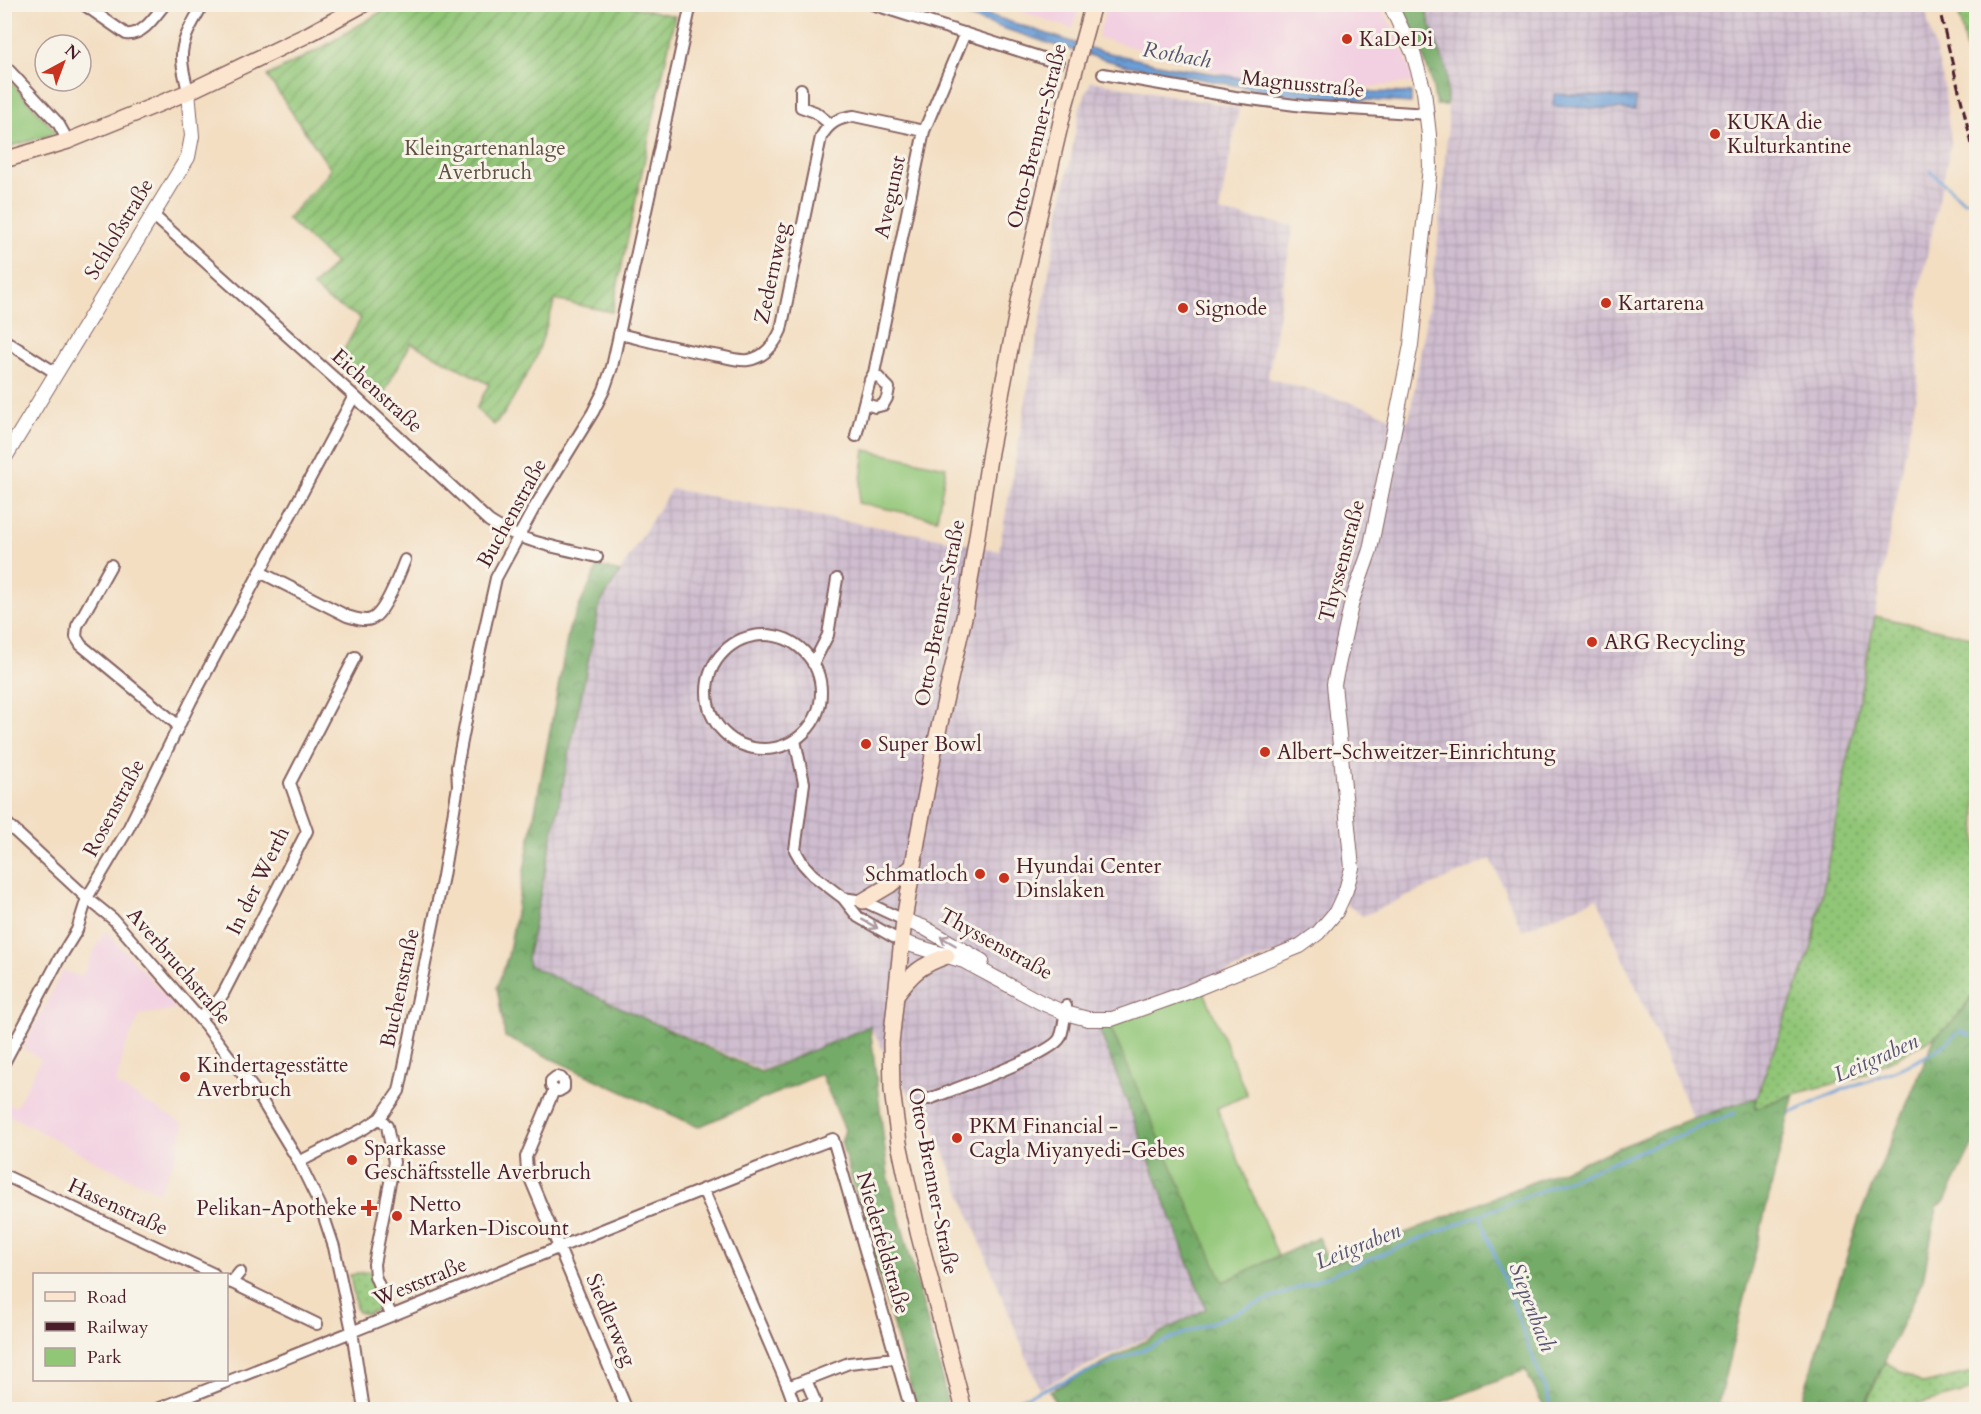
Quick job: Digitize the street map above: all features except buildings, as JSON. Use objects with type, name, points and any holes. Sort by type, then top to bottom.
[{"type":"main road","points":[[4,160],[68,141],[188,92],[307,35],[364,4]]},
{"type":"main road","name":"Otto-Brenner-Straße","points":[[964,1410],[918,1233],[899,1143],[892,1090],[891,1043],[904,920],[913,866],[935,746],[965,613],[990,452],[1020,297],[1052,158],[1093,4]]},
{"type":"main road","points":[[863,901],[882,890],[913,866]]},
{"type":"main road","points":[[896,995],[916,970],[947,956]]},
{"type":"street","points":[[83,4],[126,34],[134,35],[140,32],[165,4]]},
{"type":"street","name":"Schloßstraße","points":[[4,459],[188,157],[192,136],[182,57],[184,42],[203,4]]},
{"type":"street","name":"Buchenstraße","points":[[299,1162],[380,1118],[399,1090],[443,876],[458,786],[457,767],[496,578],[518,536],[604,390],[612,368],[691,4]]},
{"type":"street","points":[[872,4],[1058,63]]},
{"type":"street","name":"Thyssenstraße","points":[[902,942],[964,961],[1040,1002],[1066,1009],[1141,1010],[1300,946],[1336,912],[1346,890],[1352,868],[1334,684],[1352,601],[1370,550],[1410,345],[1430,167],[1428,114],[1424,91],[1413,53],[1390,4]]},
{"type":"street","name":"Avegunst","points":[[856,436],[870,380],[874,374],[924,131],[965,33]]},
{"type":"street","points":[[4,65],[58,123],[68,141]]},
{"type":"street","name":"Magnusstraße","points":[[1103,74],[1235,97],[1303,106],[1428,114]]},
{"type":"street","points":[[801,89],[801,107],[815,112],[830,124],[854,116],[924,131]]},
{"type":"street","name":"Zedernweg","points":[[619,334],[703,354],[747,360],[761,355],[770,348],[781,330],[821,137],[830,124]]},
{"type":"street","name":"Eichenstraße","points":[[153,215],[489,521],[504,531],[518,536],[597,557]]},
{"type":"street","points":[[4,340],[56,373]]},
{"type":"street","points":[[864,403],[874,407],[883,405],[887,398],[889,388],[874,374]]},
{"type":"street","name":"Rosenstraße","points":[[4,1063],[77,930],[87,898],[128,829],[179,726],[354,396]]},
{"type":"street","points":[[260,572],[347,616],[370,620],[383,607],[405,560]]},
{"type":"street","points":[[111,564],[77,626],[76,637],[81,645],[179,726]]},
{"type":"street","points":[[813,663],[828,635],[837,579]]},
{"type":"street","points":[[763,635],[782,638],[800,648],[813,663],[820,684],[819,705],[811,725],[795,740],[778,748],[759,749],[741,745],[725,734],[713,719],[707,701],[707,682],[714,664],[743,639],[763,635]]},
{"type":"street","name":"In der Werth","points":[[199,1018],[215,1005],[223,994],[307,831],[290,783],[355,657]]},
{"type":"street","points":[[795,740],[804,783],[795,850],[813,875],[843,898],[858,917],[902,942]]},
{"type":"street","name":"Averbruchstraße","points":[[4,820],[87,898],[113,919],[199,1018],[259,1096],[299,1162],[320,1205],[334,1247],[352,1331]]},
{"type":"street","points":[[843,898],[863,901],[904,920]]},
{"type":"street","name":"Thyssenstraße","points":[[904,920],[923,927],[1066,1009]]},
{"type":"street","points":[[929,1099],[1012,1066],[1054,1045],[1060,1037],[1066,1009]]},
{"type":"street","name":"Siedlerweg","points":[[554,1090],[526,1157],[527,1171],[627,1410]]},
{"type":"street","points":[[380,1118],[387,1126],[394,1162],[374,1264],[375,1276],[391,1315]]},
{"type":"street","name":"Weststraße","points":[[155,1410],[702,1189],[833,1139]]},
{"type":"street","name":"Niederfeldstraße","points":[[833,1139],[894,1358],[911,1410]]},
{"type":"street","name":"Hasenstraße","points":[[4,1175],[210,1273]]},
{"type":"street","points":[[702,1189],[796,1409],[815,1401],[806,1380]]},
{"type":"street","points":[[240,1272],[229,1282],[317,1324]]},
{"type":"street","points":[[352,1331],[364,1410]]},
{"type":"street","points":[[788,1387],[849,1363],[894,1358]]},
{"type":"shaded area","points":[[1016,4],[1080,5],[1073,29],[1014,9]]},
{"type":"shaded area","points":[[1107,5],[1380,5],[1400,41],[1414,82],[1332,91],[1239,78],[1098,37]]},
{"type":"shaded area","points":[[1425,5],[1924,5],[1943,80],[1951,143],[1919,293],[1918,385],[1812,946],[1756,1098],[1693,1118],[1597,898],[1522,930],[1491,859],[1363,916],[1340,900],[1300,944],[1097,1023],[1207,1310],[1039,1388],[926,1107],[918,1109],[870,1027],[762,1070],[530,967],[527,959],[600,604],[671,489],[999,551],[1080,108],[1091,81],[1239,108],[1219,212],[1293,226],[1268,378],[1366,407],[1387,416],[1409,420],[1439,232],[1448,126],[1447,71],[1431,30]]},
{"type":"shaded area","points":[[105,930],[176,1009],[140,1015],[124,1049],[116,1085],[184,1124],[176,1157],[159,1192],[5,1113],[5,1102],[16,1107],[41,1059],[23,1048],[63,970],[81,977]]},
{"type":"green space","name":"Kleingartenanlage Averbruch","points":[[620,4],[675,16],[612,312],[555,300],[536,358],[504,414],[494,425],[476,409],[489,384],[411,343],[379,402],[337,363],[361,318],[329,301],[313,287],[335,263],[287,219],[329,173],[330,168],[267,76],[320,49],[392,5]]},
{"type":"green space","points":[[1401,5],[1425,5],[1447,71],[1447,105],[1436,105],[1431,79],[1422,52]]},
{"type":"green space","points":[[1957,5],[1976,5],[1976,100]]},
{"type":"green space","points":[[5,76],[57,133],[5,148]]},
{"type":"green space","points":[[865,450],[946,467],[937,519],[858,503]]},
{"type":"green space","points":[[598,566],[620,572],[600,604],[527,959],[530,966],[761,1072],[870,1026],[888,1175],[941,1372],[948,1409],[917,1409],[841,1142],[845,1130],[821,1074],[698,1127],[505,1037],[497,987],[508,956],[569,629]]},
{"type":"green space","points":[[1875,616],[1976,638],[1976,991],[1953,1022],[1935,1037],[1856,1078],[1794,1094],[1756,1108],[1756,1098],[1812,946]]},
{"type":"green space","points":[[1203,989],[1247,1095],[1217,1108],[1278,1256],[1223,1282],[1109,1024]]},
{"type":"green space","points":[[1976,991],[1976,1140],[1945,1201],[1937,1207],[1923,1280],[1862,1409],[1799,1409],[1859,1218],[1935,1037],[1953,1022]]},
{"type":"green space","points":[[1097,1023],[1109,1024],[1224,1282],[1319,1237],[1328,1264],[1693,1118],[1756,1098],[1756,1108],[1794,1094],[1718,1404],[1799,1409],[1545,1409],[1525,1370],[1422,1410],[1058,1409],[1050,1391],[1206,1309]]},
{"type":"green space","points":[[370,1271],[383,1308],[365,1314],[358,1312],[356,1308],[350,1275]]},
{"type":"green space","points":[[1885,1362],[1923,1384],[1976,1371],[1976,1389],[1901,1409],[1863,1410]]},
{"type":"water","points":[[933,5],[959,5],[1096,50],[1172,67],[1332,91],[1411,93],[1411,103],[1289,95],[1124,65],[1057,46]]},
{"type":"water","points":[[1554,94],[1636,98],[1635,110],[1553,106]]},
{"type":"waterway","name":"Rotbach","points":[[1930,171],[1964,201],[1976,199]]},
{"type":"waterway","name":"Leitgraben","points":[[1791,1113],[1921,1059],[1948,1042],[1960,1031],[1970,1035]]},
{"type":"waterway","name":"Leitgraben","points":[[992,1410],[1735,1113]]},
{"type":"waterway","name":"Siepenbach","points":[[1480,1216],[1553,1410]]},
{"type":"railway","points":[[1938,4],[1976,161]]},
{"type":"place","name":"KaDeDi","points":[[1347,39]]},
{"type":"place","name":"KUKA die Kulturkantine","points":[[1715,134]]},
{"type":"place","name":"Kartarena","points":[[1606,303]]},
{"type":"place","name":"Signode","points":[[1183,308]]},
{"type":"place","name":"ARG Recycling","points":[[1592,642]]},
{"type":"place","name":"Super Bowl","points":[[866,744]]},
{"type":"place","name":"Albert-Schweitzer-Einrichtung","points":[[1265,752]]},
{"type":"place","name":"Schmatloch","points":[[980,874]]},
{"type":"place","name":"Hyundai Center Dinslaken","points":[[1004,878]]},
{"type":"place","name":"Kindertagesstätte Averbruch","points":[[185,1077]]},
{"type":"place","name":"PKM Financial - Cagla Miyanyedi-Gebes","points":[[957,1138]]},
{"type":"place","name":"Sparkasse Geschäftsstelle Averbruch","points":[[352,1160]]},
{"type":"place","name":"Pelikan-Apotheke","points":[[369,1208]]},
{"type":"place","name":"Netto Marken-Discount","points":[[397,1216]]}]
